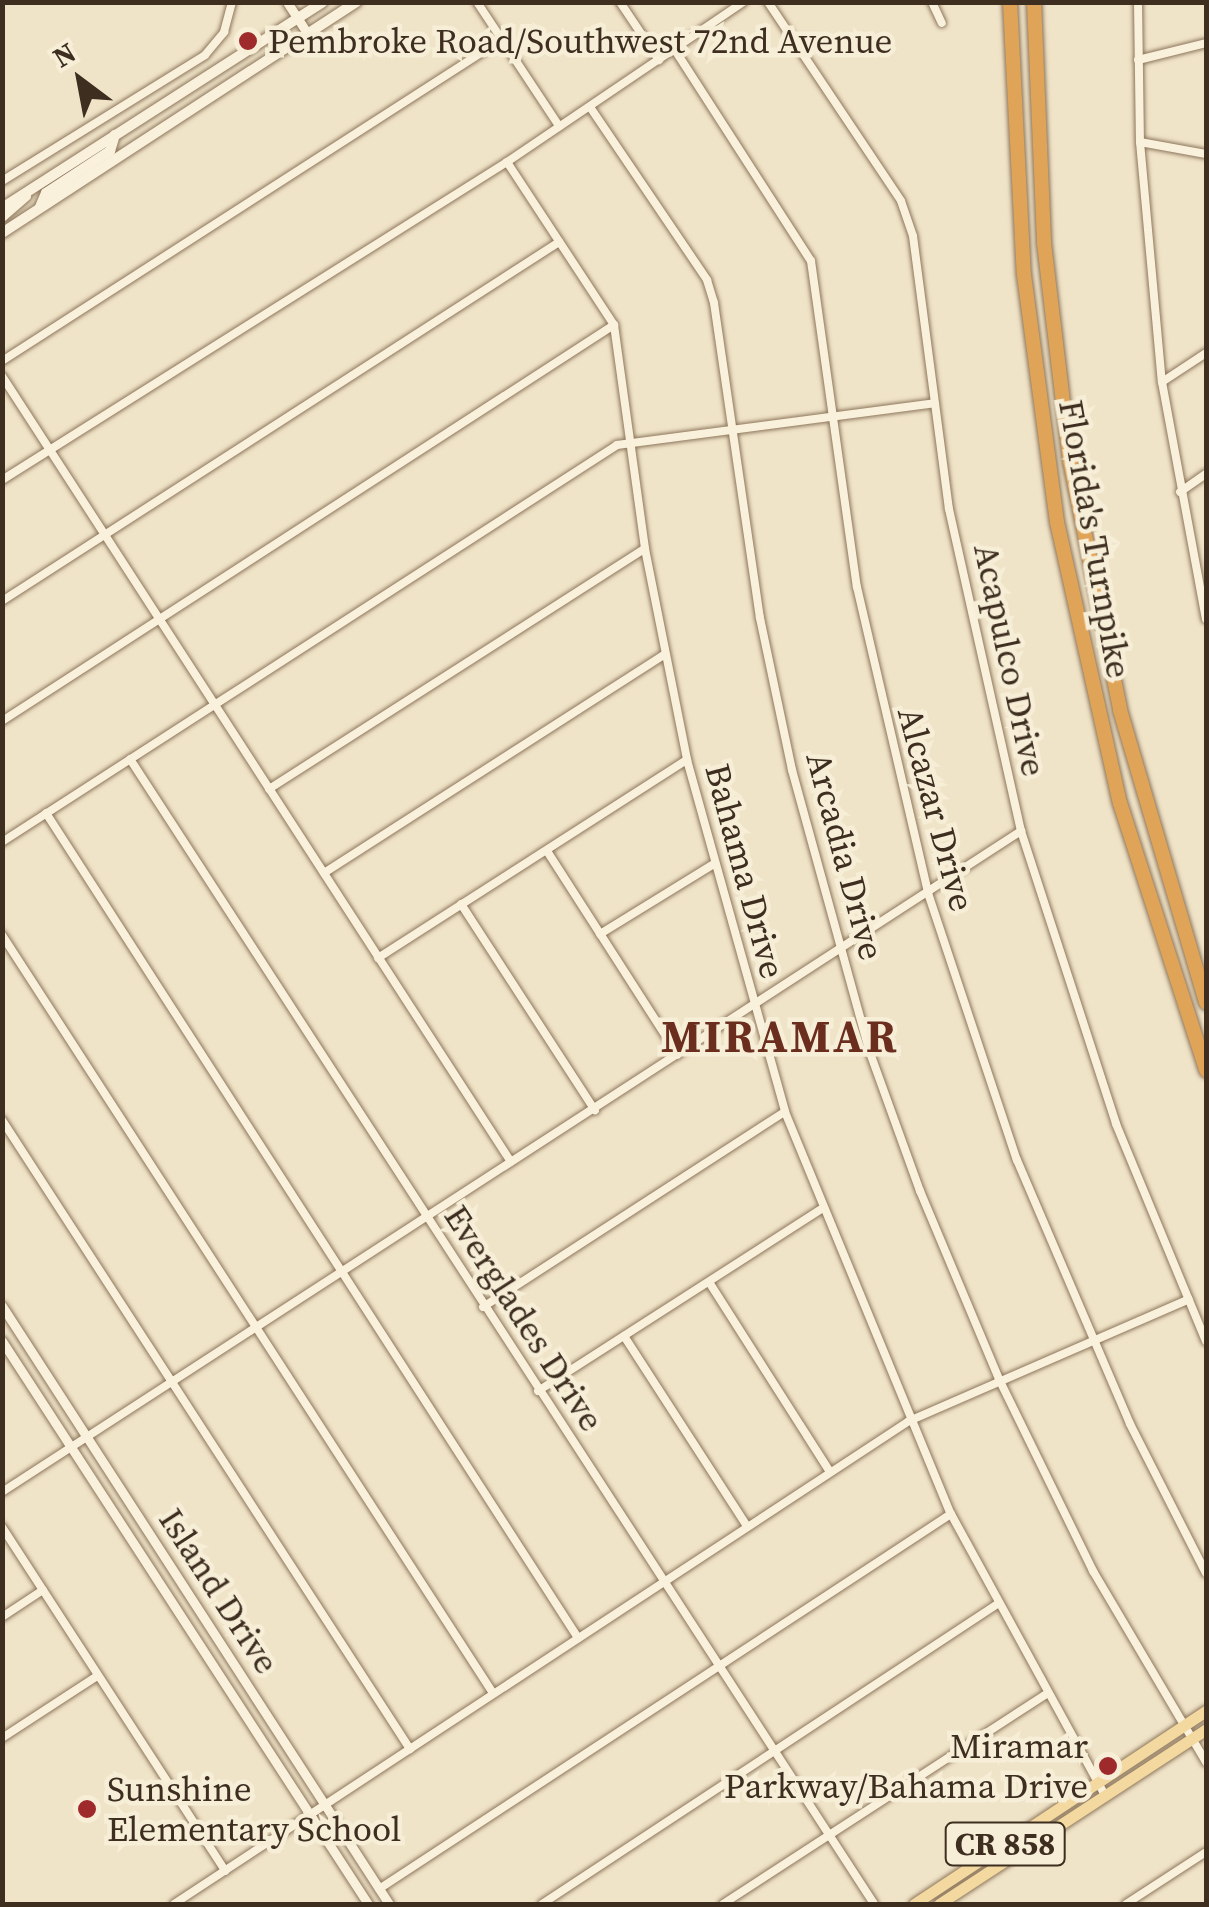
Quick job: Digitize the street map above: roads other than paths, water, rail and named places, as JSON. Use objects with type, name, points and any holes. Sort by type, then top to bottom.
[{"type":"highway","name":"Florida's Turnpike","points":[[1010,2],[1024,275],[1057,522],[1116,788],[1206,1070]]},
{"type":"highway","name":"Florida's Turnpike","points":[[1034,2],[1043,224],[1070,461],[1128,741],[1206,1003]]},
{"type":"main road","points":[[2,208],[322,2]]},
{"type":"main road","points":[[2,232],[356,2]]},
{"type":"main road","points":[[40,208],[46,193],[110,151],[114,135]]},
{"type":"main road","points":[[2,218],[33,188]]},
{"type":"main road","name":"CR 858","points":[[914,1904],[1206,1710]]},
{"type":"main road","name":"CR 858","points":[[940,1904],[1206,1730]]},
{"type":"street","points":[[2,181],[204,55],[228,23],[232,2]]},
{"type":"street","points":[[287,2],[307,33]]},
{"type":"street","points":[[477,2],[559,126]]},
{"type":"street","points":[[620,2],[659,60]]},
{"type":"street","points":[[2,480],[590,108],[743,2]]},
{"type":"street","name":"Acapulco Drive","points":[[768,2],[901,201],[913,236],[934,403],[991,717],[1021,831],[1116,1124],[1206,1341]]},
{"type":"street","points":[[932,2],[942,23]]},
{"type":"street","points":[[1138,2],[1140,142],[1162,382],[1206,619]]},
{"type":"street","points":[[2,361],[501,40]]},
{"type":"street","points":[[1138,60],[1206,43]]},
{"type":"street","name":"Alcazar Drive","points":[[675,50],[811,262],[831,417],[888,740],[928,893],[1017,1160],[1091,1338],[1206,1573]]},
{"type":"street","name":"Arcadia Drive","points":[[590,108],[707,280],[730,431],[792,770],[842,952],[920,1191],[999,1379],[1093,1572],[1206,1762]]},
{"type":"street","points":[[1140,142],[1206,154]]},
{"type":"street","name":"Bahama Drive","points":[[506,162],[614,326],[645,549],[687,760],[712,865],[785,1112],[821,1209],[951,1514],[996,1606],[1104,1796]]},
{"type":"street","points":[[2,600],[559,242]]},
{"type":"street","points":[[2,720],[614,326]]},
{"type":"street","points":[[1162,382],[1206,353]]},
{"type":"street","points":[[2,376],[511,1162]]},
{"type":"street","points":[[2,842],[630,442],[934,403]]},
{"type":"street","points":[[1180,492],[1206,474]]},
{"type":"street","points":[[269,789],[645,549]]},
{"type":"street","points":[[324,873],[665,654]]},
{"type":"street","name":"Everglades Drive","points":[[130,759],[874,1904]]},
{"type":"street","points":[[378,958],[687,760]]},
{"type":"street","points":[[46,814],[578,1638]]},
{"type":"street","points":[[2,1492],[842,952],[1021,831]]},
{"type":"street","points":[[547,851],[678,1056]]},
{"type":"street","points":[[600,934],[712,865]]},
{"type":"street","points":[[461,904],[595,1110]]},
{"type":"street","points":[[2,935],[493,1693]]},
{"type":"street","points":[[484,1307],[785,1112]]},
{"type":"street","points":[[2,1120],[410,1749]]},
{"type":"street","points":[[538,1390],[821,1209]]},
{"type":"street","points":[[708,1282],[830,1472]]},
{"type":"street","points":[[174,1904],[909,1422],[1091,1338],[1189,1299]]},
{"type":"street","name":"Island Drive","points":[[2,1306],[389,1904]]},
{"type":"street","points":[[624,1336],[747,1526]]},
{"type":"street","name":"Island Drive","points":[[2,1341],[311,1814],[363,1903]]},
{"type":"street","points":[[379,1889],[951,1514]]},
{"type":"street","points":[[2,1527],[224,1871]]},
{"type":"street","points":[[2,1617],[43,1590]]},
{"type":"street","points":[[542,1904],[996,1606]]},
{"type":"street","points":[[2,1738],[98,1676]]},
{"type":"street","points":[[723,1904],[1045,1695]]},
{"type":"street","points":[[1126,1904],[1206,1852]]},
{"type":"place","name":"Pembroke Road/Southwest 72nd Avenue","points":[[248,41]]},
{"type":"place","name":"Miramar Parkway/Bahama Drive","points":[[1108,1766]]},
{"type":"place","name":"Sunshine Elementary School","points":[[87,1809]]},
{"type":"district","name":"MIRAMAR","points":[[780,1037]]}]
